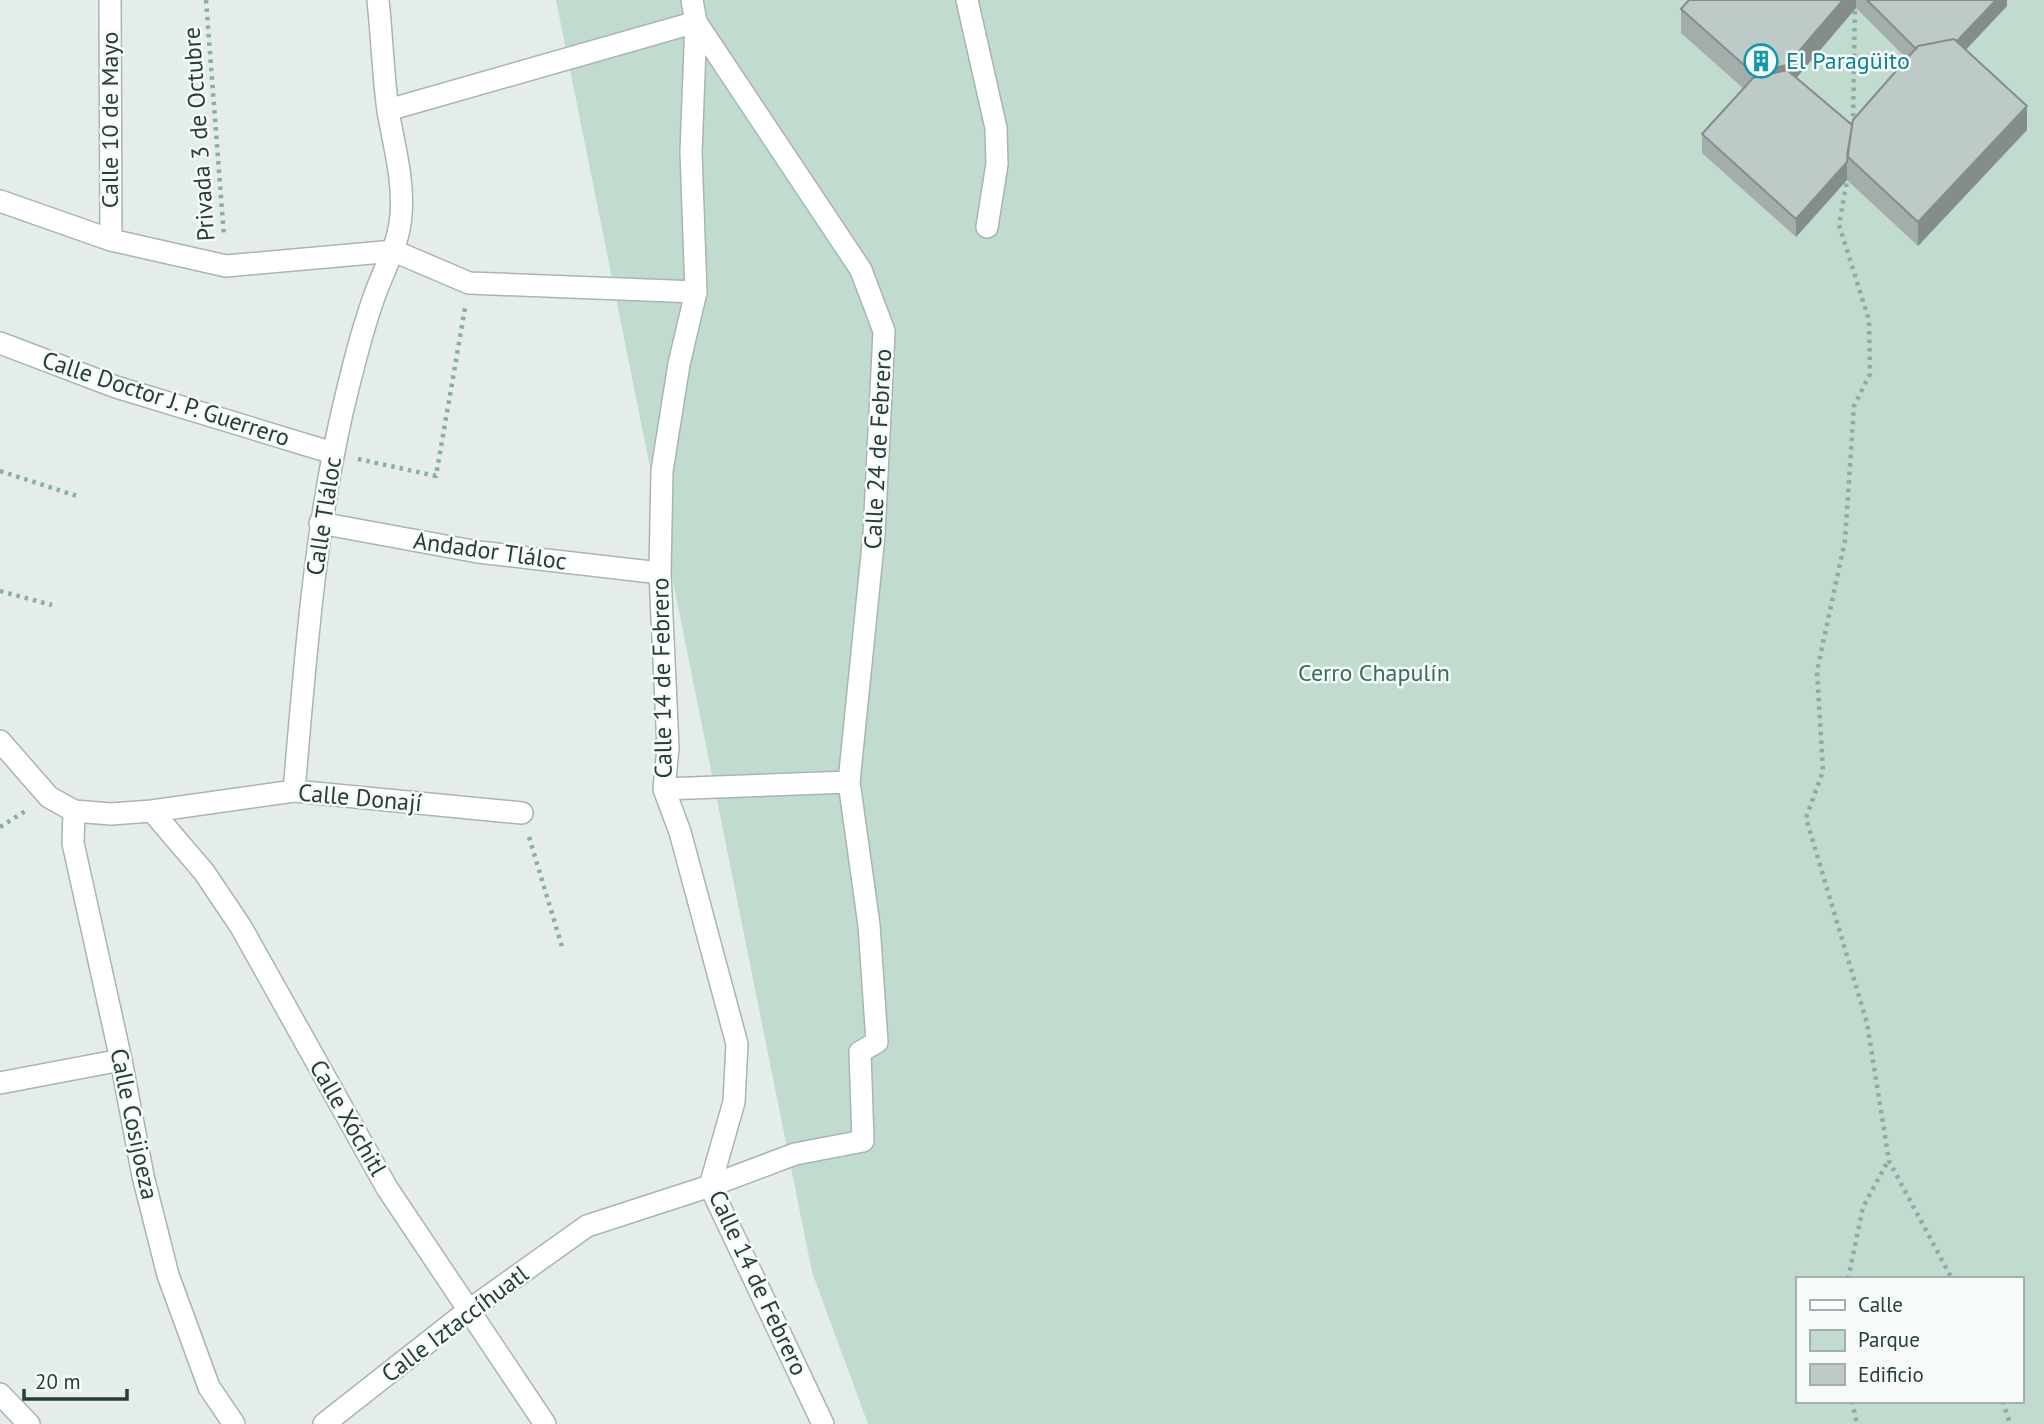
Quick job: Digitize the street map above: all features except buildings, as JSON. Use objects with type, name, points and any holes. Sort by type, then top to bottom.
[{"type":"street","name":"Calle 10 de Mayo","points":[[110,0],[111,240]]},
{"type":"street","name":"Calle Tláloc","points":[[294,791],[320,523],[333,453],[359,345],[373,297],[394,251],[401,217],[401,179],[388,110],[378,0]]},
{"type":"street","name":"Calle 24 de Febrero","points":[[692,0],[695,22],[861,270],[884,331],[874,535],[849,782],[869,925],[877,1042],[860,1052],[863,1141]]},
{"type":"street","points":[[967,0],[996,128],[997,164],[987,227]]},
{"type":"street","points":[[388,110],[695,22]]},
{"type":"street","name":"Calle 14 de Febrero","points":[[695,22],[691,152],[696,292],[678,364],[662,471],[660,573],[668,748],[664,789],[680,832],[737,1044],[734,1102],[710,1186],[823,1424]]},
{"type":"street","points":[[0,201],[111,240],[226,266],[394,251],[469,283],[696,292]]},
{"type":"street","name":"Calle Doctor J. P. Guerrero","points":[[0,343],[116,387],[333,453]]},
{"type":"street","name":"Andador Tláloc","points":[[320,523],[478,552],[660,573]]},
{"type":"street","points":[[0,741],[49,797],[74,811]]},
{"type":"street","points":[[664,789],[849,782]]},
{"type":"street","name":"Calle Donají","points":[[74,811],[111,814],[152,811],[294,791],[522,813]]},
{"type":"street","name":"Calle Cosijoeza","points":[[74,811],[73,843],[121,1060],[143,1175],[168,1275],[209,1387],[234,1424]]},
{"type":"street","name":"Calle Xóchitl","points":[[152,811],[204,872],[241,927],[387,1188],[545,1424]]},
{"type":"street","points":[[0,1083],[121,1060]]},
{"type":"street","name":"Calle Iztaccíhuatl","points":[[324,1424],[469,1310],[587,1226],[710,1186],[794,1154],[863,1141]]},
{"type":"street","points":[[0,1394],[29,1424]]},
{"type":"path","name":"Privada 3 de Octubre","points":[[206,0],[226,266]]},
{"type":"path","points":[[1853,130],[1855,0]]},
{"type":"path","points":[[1849,168],[1839,225],[1869,320],[1870,374],[1854,406],[1845,540],[1817,671],[1823,771],[1806,818],[1867,1023],[1889,1161],[1951,1277]]},
{"type":"path","points":[[333,453],[436,476],[469,283]]},
{"type":"path","points":[[0,471],[80,497]]},
{"type":"path","points":[[0,591],[52,605]]},
{"type":"path","points":[[522,813],[563,950]]},
{"type":"path","points":[[1848,1277],[1863,1207],[1889,1161]]},
{"type":"path","points":[[1852,1403],[1857,1424]]},
{"type":"path","points":[[2004,1403],[2010,1424]]},
{"type":"green space","name":"Cerro Chapulín","points":[[556,0],[2044,0],[2044,1424],[868,1424],[812,1272]]},
{"type":"place","name":"El Paragüito","points":[[1761,61]]}]
